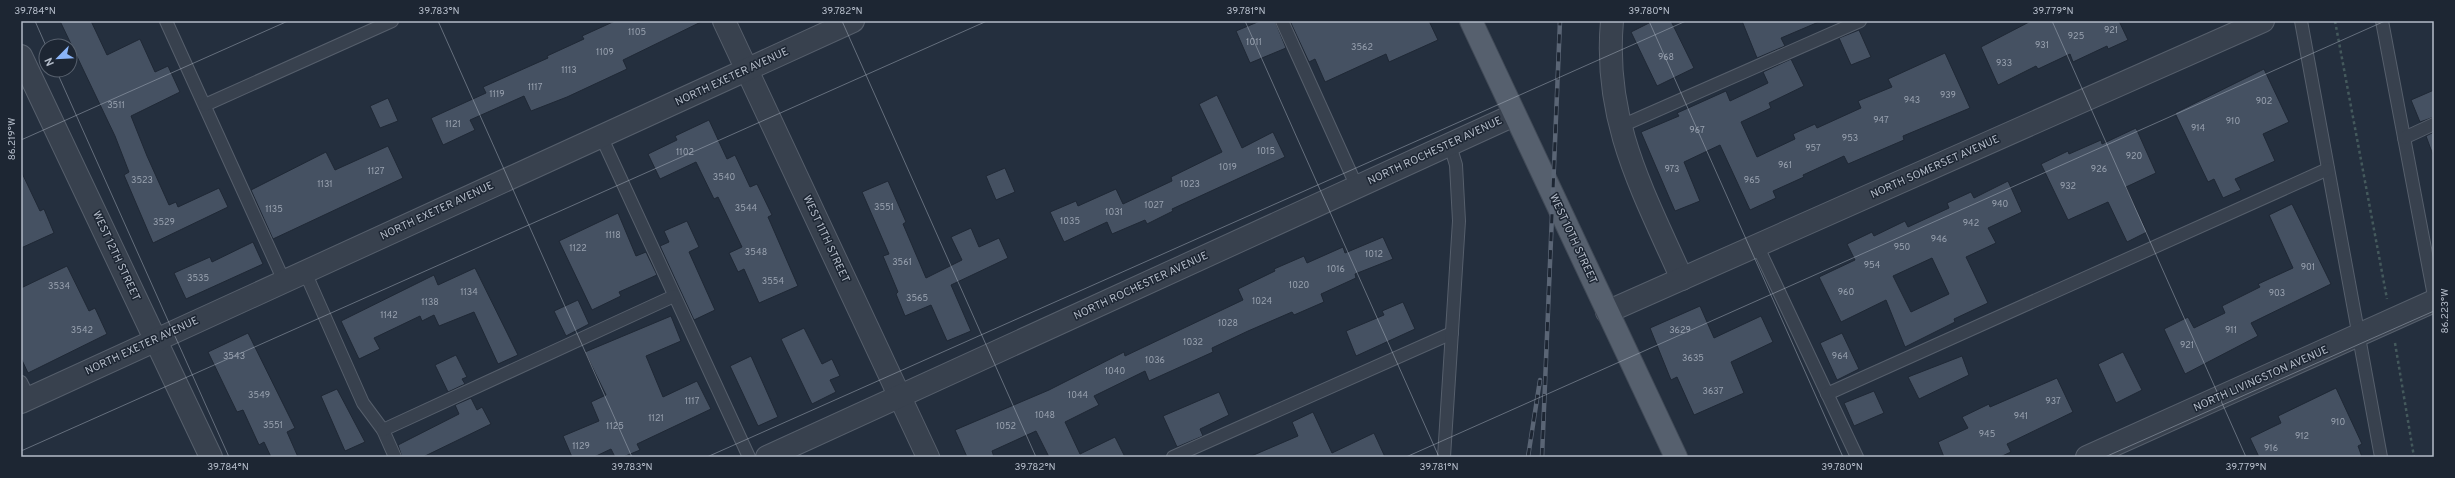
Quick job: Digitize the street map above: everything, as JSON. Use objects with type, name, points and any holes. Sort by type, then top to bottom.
[{"type":"main road","name":"WEST 10TH STREET","points":[[1471,21],[1676,457]]},
{"type":"street","name":"WEST 11TH STREET","points":[[724,21],[928,457]]},
{"type":"street","name":"NORTH EXETER AVENUE","points":[[24,394],[156,340],[853,21]]},
{"type":"street","points":[[1612,21],[1611,58],[1619,127],[1633,171],[1682,279]]},
{"type":"street","name":"NORTH SOMERSET AVENUE","points":[[1607,312],[2264,21]]},
{"type":"street","name":"WEST 12TH STREET","points":[[21,56],[211,457]]},
{"type":"street","name":"NORTH ROCHESTER AVENUE","points":[[767,457],[1514,115]]},
{"type":"street","name":"NORTH LIVINGSTON AVENUE","points":[[2088,457],[2434,301]]},
{"type":"lane","points":[[166,21],[284,281]]},
{"type":"lane","points":[[205,105],[392,21]]},
{"type":"lane","points":[[1282,21],[1357,187]]},
{"type":"lane","points":[[1619,127],[1860,21]]},
{"type":"lane","points":[[2301,21],[2381,457]]},
{"type":"lane","points":[[2382,21],[2434,296]]},
{"type":"lane","points":[[2404,138],[2434,124]]},
{"type":"lane","points":[[601,136],[749,457]]},
{"type":"lane","points":[[1444,457],[1460,222],[1456,165],[1450,144]]},
{"type":"lane","points":[[1827,394],[2328,169]]},
{"type":"lane","points":[[1757,245],[1857,457]]},
{"type":"lane","points":[[304,272],[363,402],[383,430],[395,457]]},
{"type":"lane","points":[[383,430],[674,296]]},
{"type":"lane","points":[[1173,457],[1452,333]]},
{"type":"path","points":[[2335,21],[2387,304]]},
{"type":"path","points":[[2396,348],[2414,457]]},
{"type":"building","points":[[60,21],[91,21],[107,55],[140,39],[155,72],[168,66],[180,92],[131,116],[147,156],[169,205],[176,202],[178,207],[219,188],[228,207],[153,243],[124,175],[129,172],[115,136],[78,59],[78,38],[68,38]]},
{"type":"building","points":[[615,21],[703,21],[623,60],[627,69],[567,97],[531,111],[524,96],[470,120],[475,130],[443,145],[431,118],[486,93],[483,87],[548,58],[547,56],[584,39],[582,36]]},
{"type":"building","points":[[1260,21],[1275,21],[1286,48],[1250,63],[1236,31]]},
{"type":"building","points":[[1290,21],[1429,21],[1438,40],[1389,62],[1386,54],[1325,82],[1315,59],[1309,62]]},
{"type":"building","points":[[1653,21],[1671,21],[1694,68],[1657,86],[1631,32]]},
{"type":"building","points":[[1742,21],[1821,21],[1781,38],[1785,46],[1757,58]]},
{"type":"building","points":[[2031,21],[2119,21],[2128,40],[2108,49],[2107,46],[2073,62],[2070,54],[2038,69],[2036,66],[1998,85],[1981,47]]},
{"type":"building","points":[[1859,30],[1871,57],[1851,65],[1839,38]]},
{"type":"building","points":[[1945,53],[1970,108],[1903,136],[1904,140],[1848,164],[1844,156],[1803,175],[1804,177],[1773,191],[1776,198],[1750,210],[1720,145],[1684,162],[1700,201],[1675,211],[1641,132],[1679,116],[1677,113],[1726,91],[1730,101],[1768,83],[1763,72],[1791,59],[1804,86],[1769,103],[1771,108],[1741,122],[1757,157],[1795,139],[1793,134],[1815,124],[1817,128],[1861,108],[1858,101],[1892,87],[1888,79]]},
{"type":"building","points":[[2264,69],[2289,122],[2263,134],[2275,161],[2235,179],[2241,190],[2223,198],[2214,179],[2208,182],[2175,113]]},
{"type":"building","points":[[2434,90],[2434,117],[2420,122],[2411,100]]},
{"type":"building","points":[[1217,95],[1242,148],[1273,132],[1285,157],[1172,209],[1173,211],[1147,224],[1145,220],[1112,234],[1107,222],[1064,242],[1050,212],[1076,201],[1078,206],[1116,189],[1123,204],[1172,181],[1171,177],[1222,152],[1199,104]]},
{"type":"building","points":[[388,98],[398,121],[380,128],[370,106]]},
{"type":"building","points":[[709,120],[727,159],[735,155],[750,187],[757,184],[772,215],[768,217],[798,286],[759,303],[744,269],[738,272],[729,253],[742,247],[718,197],[714,199],[696,162],[660,179],[648,154],[677,140],[675,136]]},
{"type":"building","points":[[2136,128],[2156,173],[2126,187],[2147,232],[2127,242],[2108,202],[2068,220],[2041,164],[2068,151],[2069,154],[2101,140],[2102,144]]},
{"type":"building","points":[[2434,132],[2434,155],[2433,155],[2426,136]]},
{"type":"building","points":[[388,146],[403,178],[273,239],[251,190],[326,152],[335,170]]},
{"type":"building","points":[[1005,168],[1015,192],[996,200],[986,176]]},
{"type":"building","points":[[21,171],[40,211],[44,209],[54,233],[21,248]]},
{"type":"building","points":[[888,181],[906,222],[903,224],[926,278],[962,260],[951,237],[971,228],[979,247],[999,238],[1008,258],[951,285],[971,331],[947,341],[931,305],[905,316],[896,294],[898,292],[883,256],[889,254],[862,192]]},
{"type":"building","points":[[2008,181],[2022,212],[1988,228],[1996,243],[1966,257],[1988,303],[1954,319],[1955,322],[1905,347],[1886,300],[1841,322],[1819,277],[1855,260],[1847,244],[1872,232],[1874,236],[1905,221],[1908,227],[1949,208],[1947,203],[1971,192],[1974,198]],"holes":[[[1932,258],[1949,294],[1911,312],[1893,276]]]},
{"type":"building","points":[[2292,204],[2331,284],[2251,323],[2258,336],[2185,374],[2164,329],[2188,317],[2194,328],[2225,313],[2222,306],[2260,287],[2258,284],[2293,268],[2269,215]]},
{"type":"building","points":[[618,213],[636,256],[646,252],[657,275],[619,292],[621,296],[592,310],[559,241]]},
{"type":"building","points":[[687,221],[699,247],[689,252],[715,310],[694,320],[660,246],[669,242],[664,231]]},
{"type":"building","points":[[1383,237],[1393,259],[1355,274],[1356,278],[1321,294],[1324,302],[1294,315],[1292,312],[1248,331],[1212,348],[1213,352],[1149,381],[1145,371],[1094,396],[1099,405],[1065,422],[1080,454],[1115,437],[1125,457],[1049,457],[1036,431],[992,451],[994,457],[967,457],[955,430],[1049,390],[1124,352],[1125,356],[1243,300],[1238,289],[1275,271],[1274,269],[1304,256],[1307,263],[1343,247],[1345,253]]},
{"type":"building","points":[[253,242],[263,264],[186,299],[174,273],[210,257],[212,262]]},
{"type":"building","points":[[67,266],[89,311],[95,308],[107,334],[28,373],[21,358],[21,288]]},
{"type":"building","points":[[475,268],[518,355],[498,364],[474,312],[439,326],[434,315],[422,321],[420,316],[374,338],[380,349],[359,359],[341,321],[434,275],[438,285]]},
{"type":"building","points":[[578,300],[589,324],[566,336],[554,311]]},
{"type":"building","points":[[1403,302],[1415,329],[1356,356],[1346,331],[1384,315],[1382,311]]},
{"type":"building","points":[[1700,306],[1714,338],[1761,316],[1773,342],[1731,362],[1744,393],[1694,415],[1677,377],[1671,380],[1650,328]]},
{"type":"building","points":[[671,316],[681,341],[646,356],[663,397],[697,381],[711,409],[637,444],[640,450],[623,457],[615,457],[611,449],[594,457],[572,457],[563,436],[599,421],[591,402],[606,395],[585,352]]},
{"type":"building","points":[[804,328],[822,364],[832,359],[840,376],[830,380],[836,392],[812,404],[781,339]]},
{"type":"building","points":[[248,333],[295,428],[287,432],[298,457],[271,457],[264,442],[259,445],[243,410],[237,412],[208,352]]},
{"type":"building","points":[[1842,333],[1859,369],[1837,380],[1820,343]]},
{"type":"building","points":[[2123,352],[2142,390],[2116,403],[2098,364]]},
{"type":"building","points":[[456,355],[467,377],[462,379],[465,384],[448,392],[435,365]]},
{"type":"building","points":[[751,356],[778,417],[758,426],[730,366]]},
{"type":"building","points":[[1962,356],[1969,375],[1919,399],[1908,377]]},
{"type":"building","points":[[2057,378],[2073,412],[2007,444],[2011,452],[2000,457],[1944,457],[1938,442],[1968,428],[1962,417],[1989,404],[1990,407]]},
{"type":"building","points":[[2336,388],[2362,444],[2358,446],[2362,457],[2259,457],[2250,438],[2281,423],[2278,416]]},
{"type":"building","points":[[337,389],[365,442],[345,451],[321,396]]},
{"type":"building","points":[[1874,391],[1884,413],[1854,426],[1844,403]]},
{"type":"building","points":[[1219,392],[1229,415],[1200,429],[1203,436],[1177,447],[1163,416]]},
{"type":"building","points":[[471,398],[477,410],[482,407],[491,424],[423,457],[402,457],[398,445],[459,414],[455,405]]},
{"type":"building","points":[[1313,412],[1332,453],[1374,433],[1385,457],[1249,457],[1298,436],[1292,422]]},
{"type":"railway","points":[[1542,457],[1560,21]]},
{"type":"railway","points":[[1528,457],[1540,380]]}]
